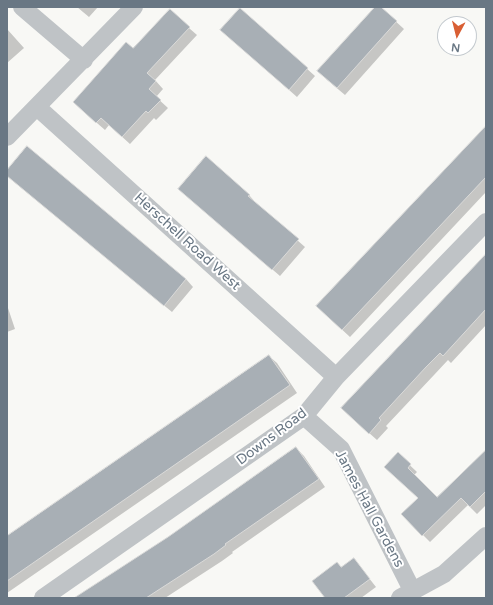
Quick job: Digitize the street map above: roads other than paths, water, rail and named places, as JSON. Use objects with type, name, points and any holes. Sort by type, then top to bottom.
[{"type":"street","points":[[22,7],[84,60]]},
{"type":"street","points":[[7,137],[84,60],[134,7]]},
{"type":"street","name":"Herschell Road West","points":[[37,107],[336,377]]},
{"type":"street","name":"Downs Road","points":[[43,598],[304,416],[336,377],[486,222]]},
{"type":"street","name":"James Hall Gardens","points":[[304,416],[341,449],[406,594],[444,574],[486,536]]}]
